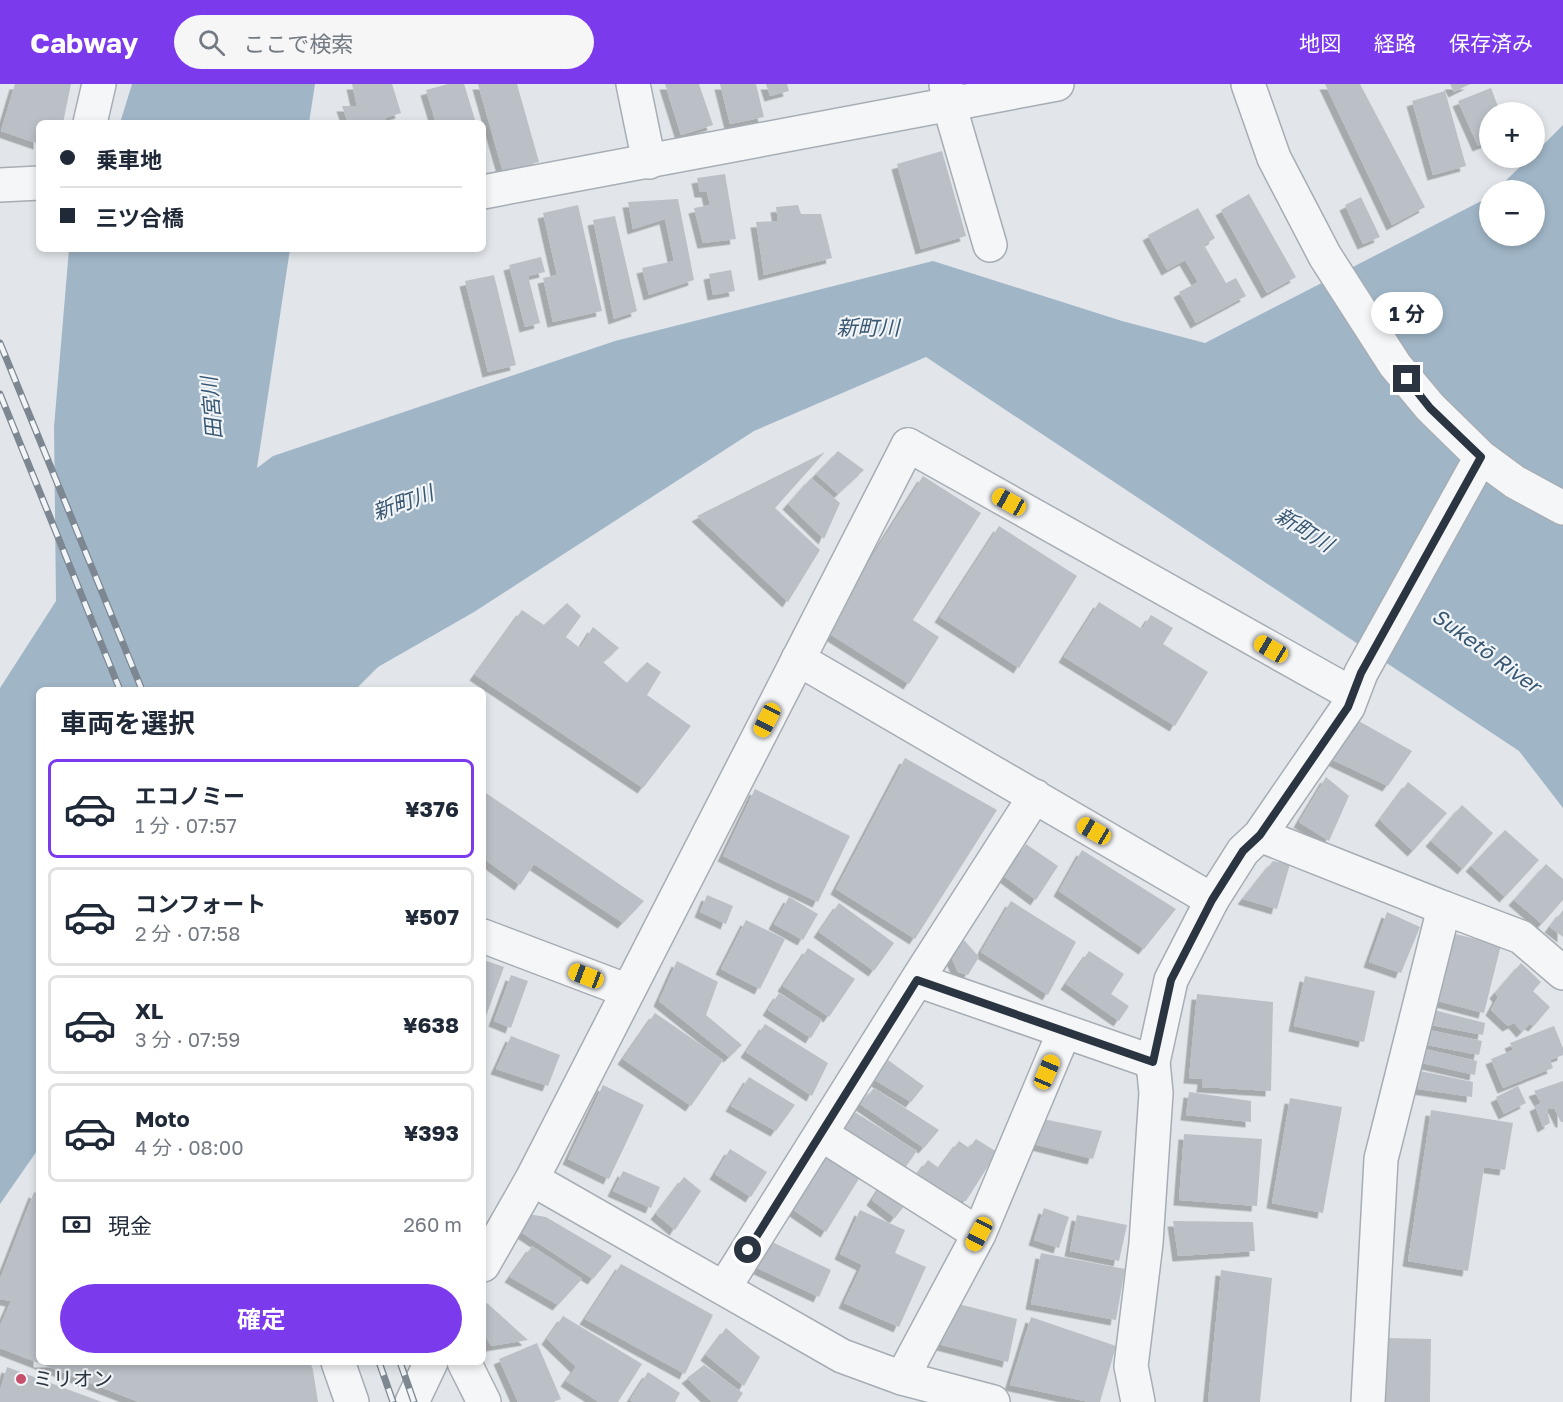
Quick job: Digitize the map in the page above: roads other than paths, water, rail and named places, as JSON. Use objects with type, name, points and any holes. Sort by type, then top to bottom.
[{"type":"street","points":[[91,120],[99,84]]},
{"type":"street","points":[[633,84],[649,162]]},
{"type":"street","points":[[486,191],[649,162],[948,94],[1057,84]]},
{"type":"street","points":[[1248,84],[1274,158],[1325,256],[1395,365],[1430,408],[1481,457],[1515,482],[1563,508]]},
{"type":"street","points":[[948,94],[990,245]]},
{"type":"street","points":[[0,185],[36,183]]},
{"type":"street","points":[[486,1260],[532,1179],[908,445],[1357,684]]},
{"type":"street","points":[[1138,1402],[1131,1366],[1146,1243],[1156,1093],[1153,1062],[1171,980],[1212,900],[1243,851],[1260,835],[1348,707],[1357,684],[1481,457]]},
{"type":"street","points":[[798,659],[1212,900]]},
{"type":"street","points":[[724,1288],[1035,796]]},
{"type":"street","points":[[1260,835],[1521,937],[1563,974]]},
{"type":"street","points":[[1368,1402],[1381,1159],[1444,908]]},
{"type":"street","points":[[486,937],[628,991]]},
{"type":"street","points":[[917,980],[1153,1062]]},
{"type":"street","points":[[912,1388],[1064,1032]]},
{"type":"street","points":[[820,1134],[979,1234]]},
{"type":"street","points":[[532,1179],[842,1356],[912,1388],[993,1402]]},
{"type":"street","points":[[339,1365],[352,1402]]},
{"type":"street","points":[[412,1402],[430,1365]]},
{"type":"street","points":[[466,1365],[484,1402]]},
{"type":"water","points":[[132,84],[315,84],[309,120],[121,120]]},
{"type":"water","points":[[1563,125],[1563,808],[1519,751],[926,357],[754,431],[474,612],[378,667],[358,687],[36,687],[36,1152],[0,1204],[0,688],[56,601],[54,427],[69,252],[290,252],[257,468],[273,456],[615,341],[933,261],[1122,321],[1205,343],[1479,202],[1479,246],[1545,246],[1545,180],[1506,180],[1519,168],[1545,168],[1545,143]]},
{"type":"railway","points":[[0,343],[141,687]]},
{"type":"railway","points":[[0,394],[119,687]]},
{"type":"railway","points":[[380,1365],[393,1402]]},
{"type":"railway","points":[[401,1365],[414,1402]]},
{"type":"place","name":"ミリオン","points":[[21,1379]]},
{"type":"water label","name":"新町川","points":[[868,328]]},
{"type":"water label","name":"田宮川","points":[[212,408]]},
{"type":"water label","name":"新町川","points":[[403,503]]},
{"type":"water label","name":"新町川","points":[[1304,530]]},
{"type":"water label","name":"Suketō River","points":[[1486,651]]}]
